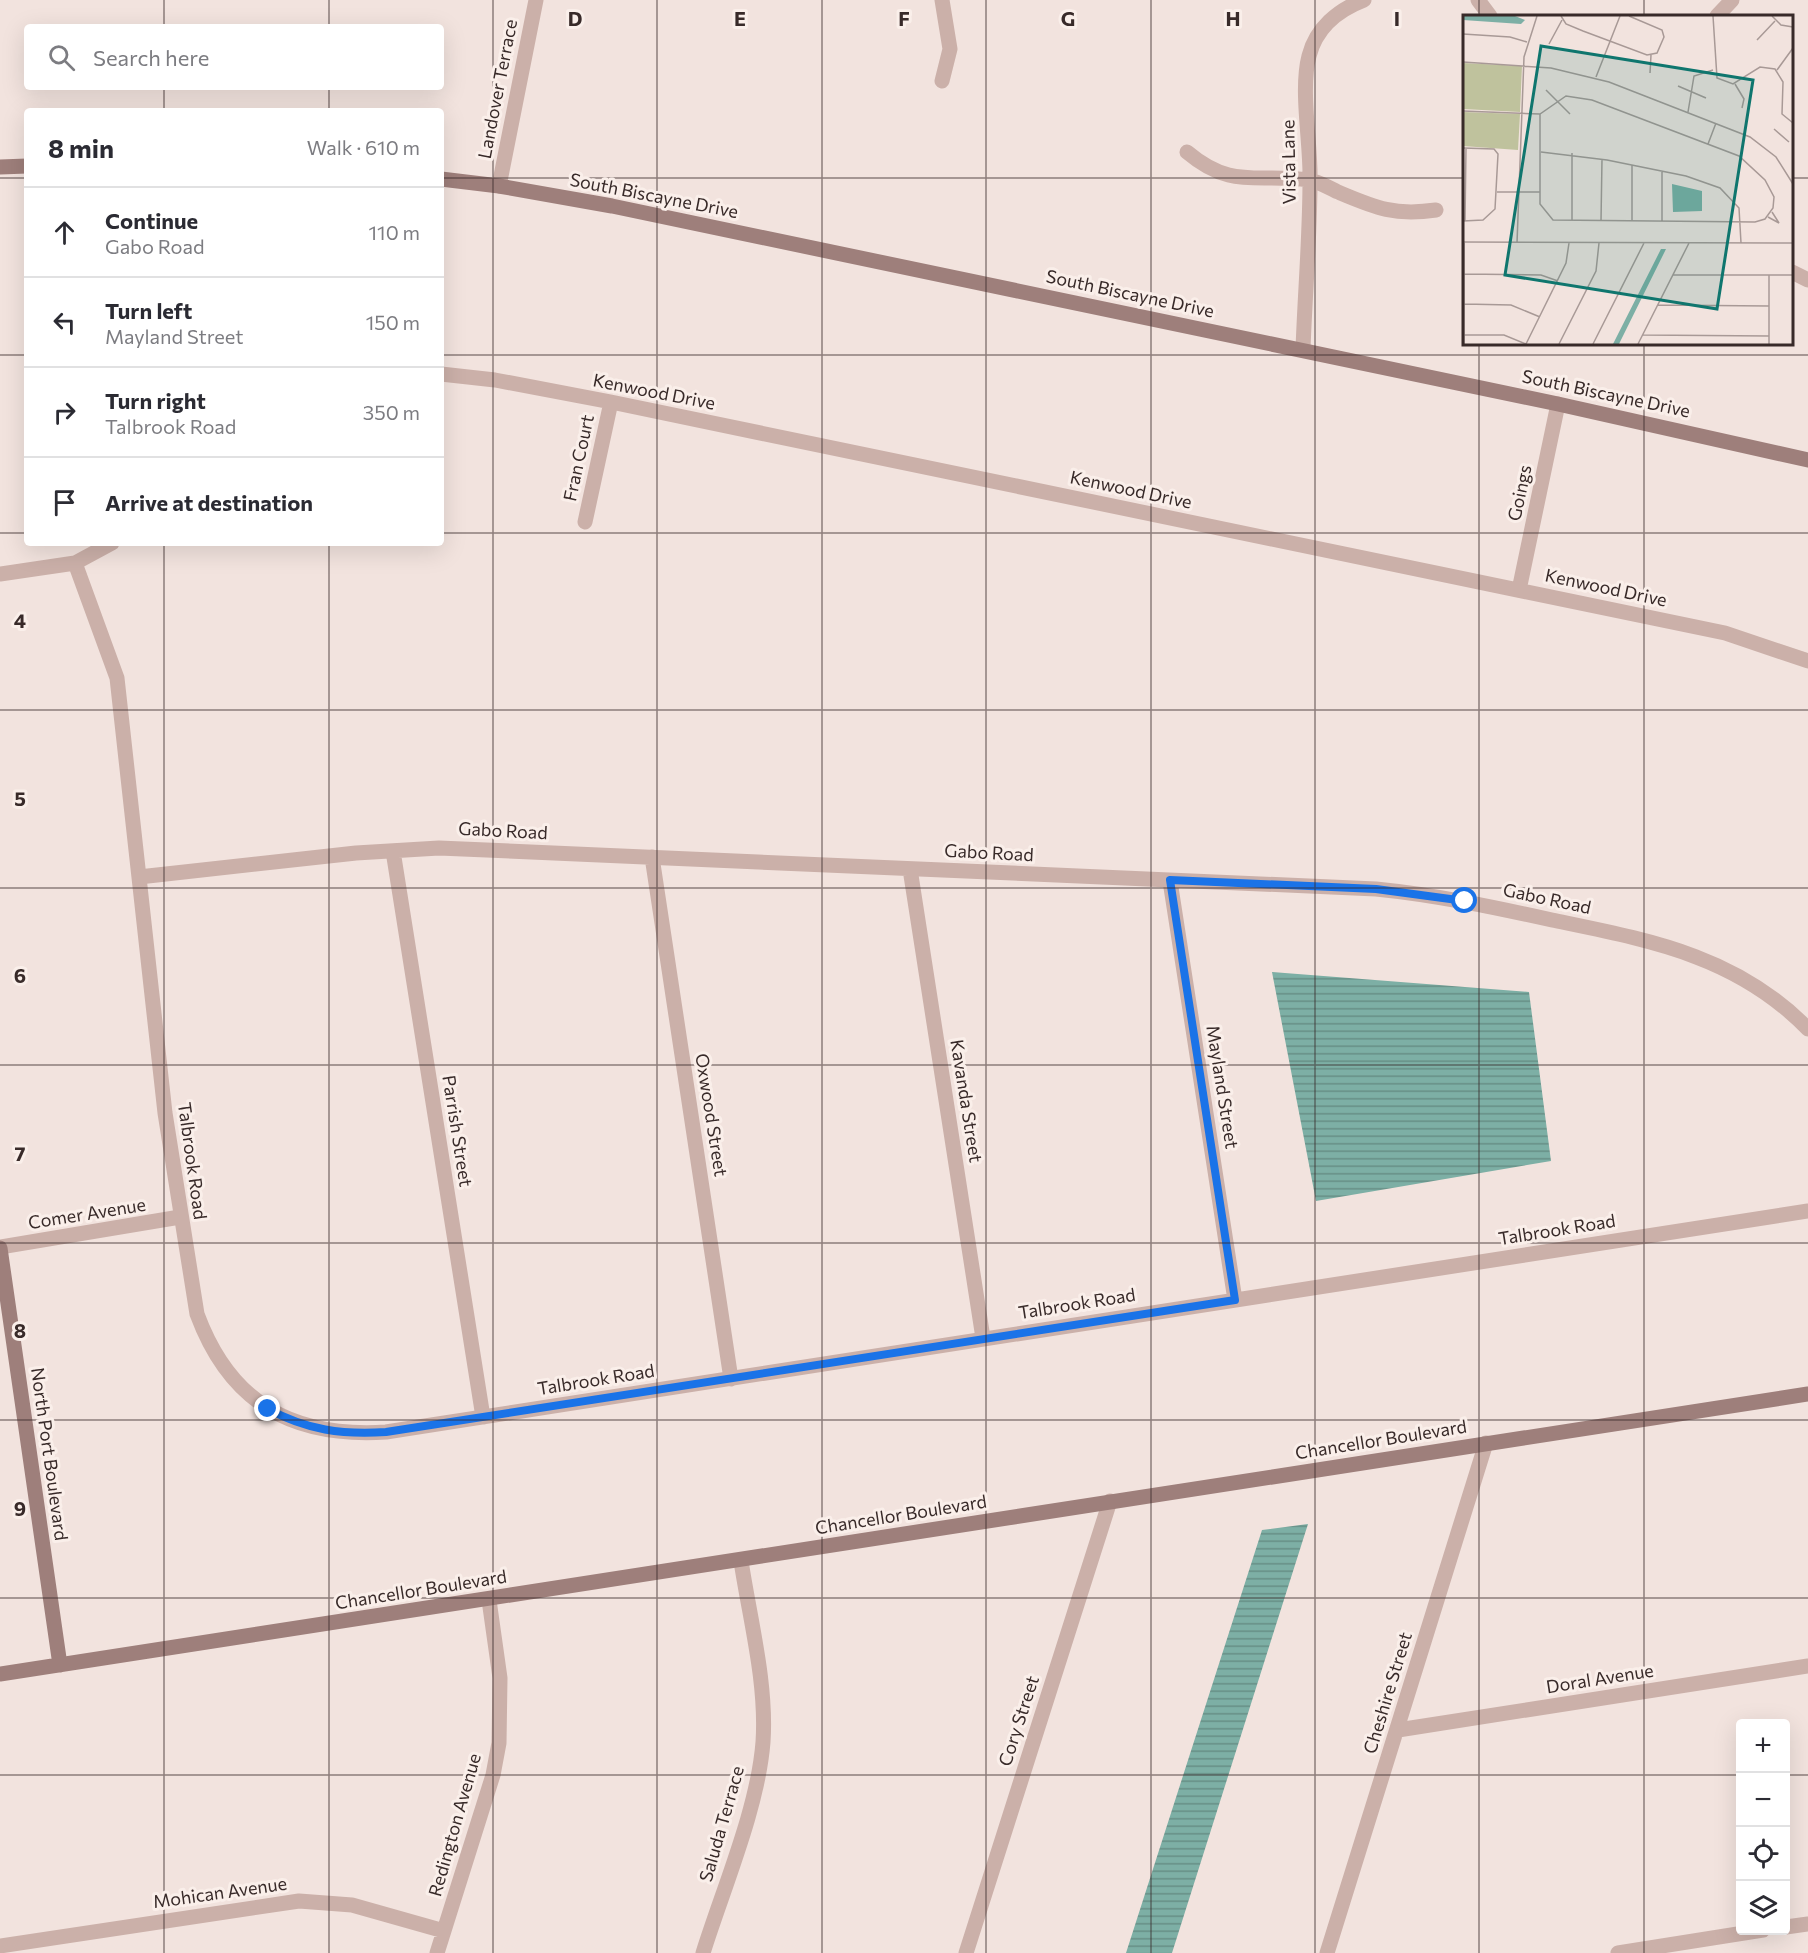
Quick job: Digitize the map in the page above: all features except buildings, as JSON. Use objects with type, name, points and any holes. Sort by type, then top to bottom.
[{"type":"street","name":"Landover Terrace","points":[[499,186],[536,0]]},
{"type":"street","points":[[942,0],[950,49],[942,81]]},
{"type":"street","name":"Vista Lane","points":[[1303,350],[1310,180],[1306,77],[1309,56],[1317,37],[1330,21],[1364,0]]},
{"type":"street","points":[[1478,0],[1489,15]]},
{"type":"street","points":[[1718,15],[1732,0]]},
{"type":"street","points":[[1187,152],[1205,166],[1230,176],[1310,180],[1386,211],[1407,213],[1436,210]]},
{"type":"street","points":[[0,167],[24,165]]},
{"type":"street","name":"South Biscayne Drive","points":[[444,179],[499,186],[624,208],[1558,404],[1808,460]]},
{"type":"street","points":[[1793,273],[1808,280]]},
{"type":"street","name":"Kenwood Drive","points":[[444,374],[495,380],[611,402],[1725,633],[1808,661]]},
{"type":"street","name":"Fran Court","points":[[585,522],[611,402]]},
{"type":"street","name":"Goings","points":[[1519,590],[1558,404]]},
{"type":"street","points":[[0,574],[75,563],[106,546]]},
{"type":"street","name":"Talbrook Road","points":[[75,563],[117,678],[180,1217],[192,1295],[205,1336],[230,1376],[268,1409],[306,1426],[352,1434],[386,1432],[1808,1211]]},
{"type":"street","name":"Gabo Road","points":[[139,878],[439,848],[1376,889],[1429,894],[1648,940],[1703,958],[1739,976],[1775,1001],[1808,1029]]},
{"type":"street","name":"Parrish Street","points":[[393,851],[483,1417]]},
{"type":"street","name":"Oxwood Street","points":[[652,857],[731,1378]]},
{"type":"street","name":"Kavanda Street","points":[[910,869],[983,1338]]},
{"type":"street","name":"Mayland Street","points":[[1170,880],[1235,1300]]},
{"type":"street","name":"Comer Avenue","points":[[0,1247],[180,1217]]},
{"type":"street","name":"North Port Boulevard","points":[[0,1247],[60,1665]]},
{"type":"street","name":"Chancellor Boulevard","points":[[0,1674],[1808,1394]]},
{"type":"street","name":"Cheshire Street","points":[[1327,1953],[1486,1443]]},
{"type":"street","name":"Cory Street","points":[[966,1953],[1110,1501]]},
{"type":"street","name":"Saluda Terrace","points":[[702,1953],[754,1795],[763,1742],[760,1687],[741,1561]]},
{"type":"street","name":"Redington Avenue","points":[[437,1953],[493,1774],[499,1743],[501,1678],[489,1600]]},
{"type":"street","name":"Doral Avenue","points":[[1398,1730],[1808,1666]]},
{"type":"street","name":"Mohican Avenue","points":[[0,1946],[298,1901],[352,1905],[444,1931]]},
{"type":"street","points":[[1790,1926],[1808,1924]]},
{"type":"street","points":[[1618,1953],[1736,1934]]},
{"type":"water","points":[[1272,972],[1529,992],[1551,1161],[1316,1201]]},
{"type":"water","points":[[1308,1524],[1172,1953],[1126,1953],[1262,1530]]},
{"type":"route","points":[[268,1409],[284,1418],[328,1432],[352,1434],[386,1432],[1235,1300],[1170,880],[1376,889],[1429,894],[1465,901]]}]
